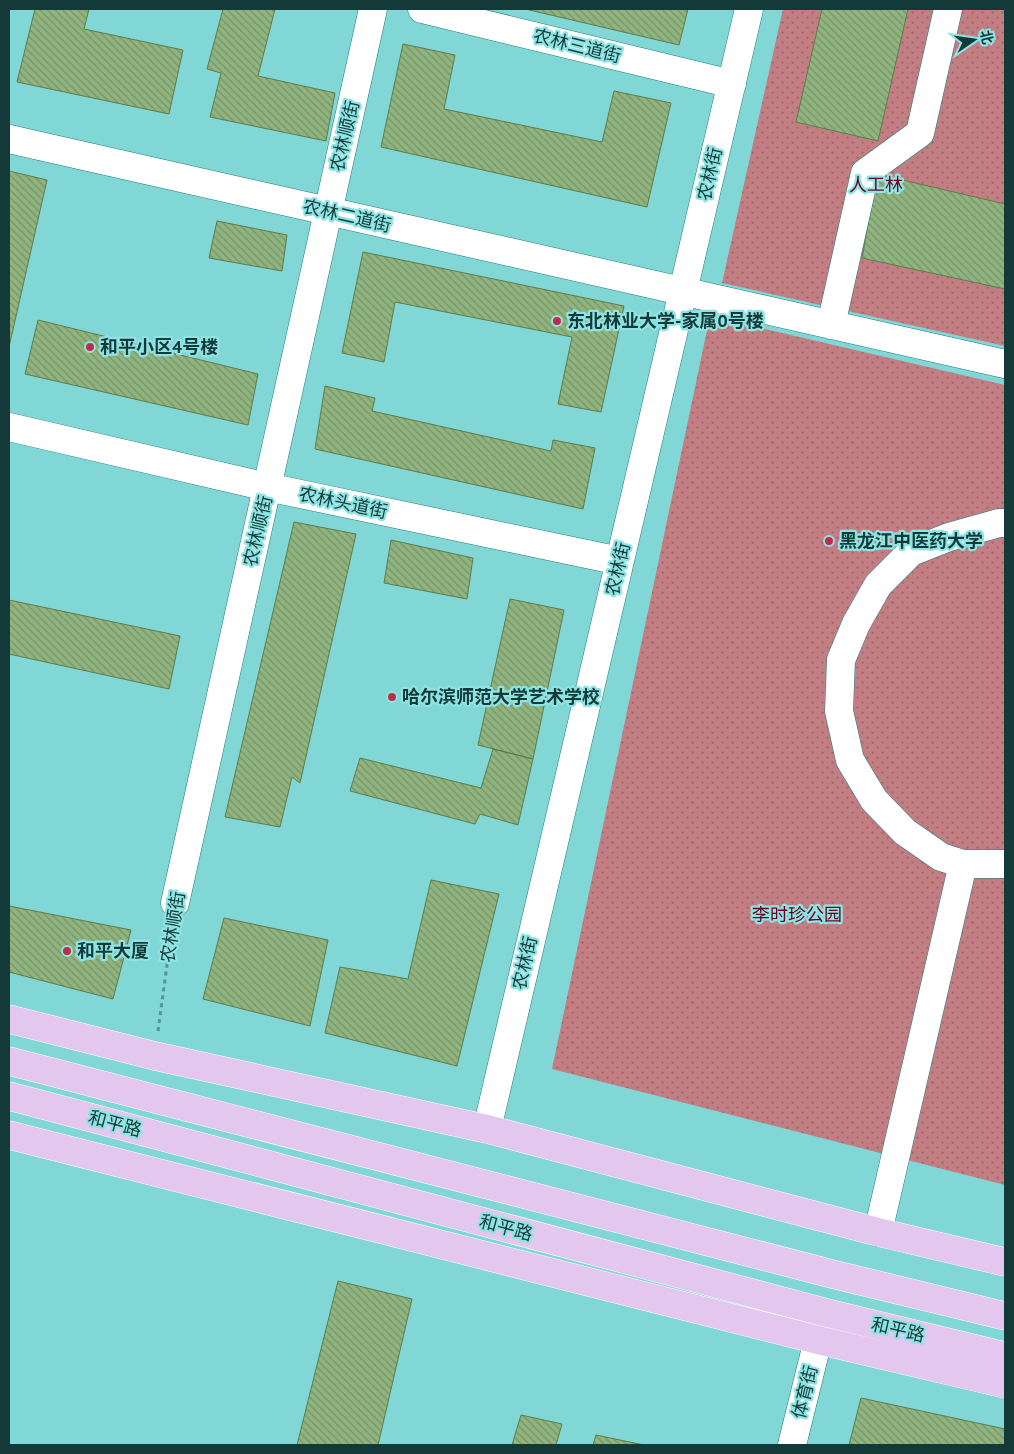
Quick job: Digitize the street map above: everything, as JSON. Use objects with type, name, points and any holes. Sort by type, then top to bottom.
[{"type":"main road","points":[[9,1019],[155,1056],[486,1129],[878,1232],[1005,1262]]},
{"type":"main road","name":"和平路","points":[[9,1061],[836,1275],[1005,1316]]},
{"type":"main road","name":"和平路","points":[[9,1096],[827,1313],[1005,1356]]},
{"type":"main road","points":[[9,1135],[818,1340],[1005,1384]]},
{"type":"street","name":"农林顺街","points":[[175,903],[374,9]]},
{"type":"street","name":"农林三道街","points":[[422,9],[732,84]]},
{"type":"street","name":"农林街","points":[[486,1129],[749,9]]},
{"type":"street","points":[[831,325],[865,173],[920,133],[948,9]]},
{"type":"street","name":"农林二道街","points":[[10,139],[1005,364]]},
{"type":"street","name":"农林头道街","points":[[9,427],[268,487],[620,561]]},
{"type":"street","points":[[1005,523],[999,523],[949,538],[911,552],[878,585],[856,624],[841,660],[839,711],[850,760],[874,800],[905,832],[941,857],[964,864],[1005,864]]},
{"type":"street","points":[[878,1232],[964,864]]},
{"type":"street","name":"体育街","points":[[792,1445],[818,1340]]},
{"type":"path","name":"农林顺街","points":[[155,1056],[175,903]]},
{"type":"green space","name":"人工林","points":[[783,9],[1005,9],[1005,346],[722,283]]},
{"type":"green space","name":"李时珍公园","points":[[710,316],[1005,385],[1005,1185],[552,1069]]},
{"type":"building","points":[[35,9],[89,9],[84,29],[183,50],[169,114],[17,82]]},
{"type":"building","points":[[223,9],[275,9],[258,76],[335,93],[326,141],[210,117],[221,73],[207,69]]},
{"type":"building","points":[[525,9],[688,9],[679,45]]},
{"type":"building","points":[[822,9],[908,9],[878,141],[796,122]]},
{"type":"building","points":[[403,44],[455,55],[444,109],[602,142],[614,91],[671,103],[647,207],[381,147]]},
{"type":"building","points":[[9,171],[47,180],[9,347]]},
{"type":"building","points":[[877,174],[1005,204],[1005,289],[862,258]]},
{"type":"building","points":[[217,221],[287,235],[282,271],[209,258]]},
{"type":"building","name":"东北林业大学-家属0号楼","points":[[363,252],[624,306],[601,412],[558,404],[572,337],[395,302],[384,362],[342,353]]},
{"type":"building","name":"和平小区4号楼","points":[[38,320],[258,374],[248,425],[25,374]]},
{"type":"building","points":[[325,386],[375,398],[372,411],[551,451],[553,440],[595,448],[583,509],[315,449]]},
{"type":"building","points":[[294,522],[356,534],[300,783],[292,777],[280,827],[225,817]]},
{"type":"building","points":[[391,540],[473,558],[467,599],[384,583]]},
{"type":"building","points":[[510,599],[564,610],[533,759],[478,745]]},
{"type":"building","points":[[9,600],[180,636],[169,689],[9,654]]},
{"type":"building","points":[[493,749],[533,759],[518,825],[480,814],[475,824],[350,791],[360,758],[481,788]]},
{"type":"building","points":[[431,880],[499,894],[457,1066],[325,1033],[340,967],[408,979]]},
{"type":"building","name":"和平大厦","points":[[9,906],[131,930],[113,999],[9,972]]},
{"type":"building","points":[[224,918],[328,940],[310,1026],[203,999]]},
{"type":"building","points":[[338,1281],[412,1299],[378,1445],[297,1445]]},
{"type":"building","points":[[861,1398],[1005,1429],[1005,1445],[849,1445]]},
{"type":"building","points":[[521,1415],[562,1424],[556,1445],[512,1445]]},
{"type":"building","points":[[596,1435],[644,1445],[593,1445]]},
{"type":"place","name":"东北林业大学-家属0号楼","points":[[557,321]]},
{"type":"place","name":"和平小区4号楼","points":[[90,347]]},
{"type":"place","name":"黑龙江中医药大学","points":[[829,541]]},
{"type":"place","name":"哈尔滨师范大学艺术学校","points":[[392,697]]},
{"type":"place","name":"和平大厦","points":[[67,951]]}]
